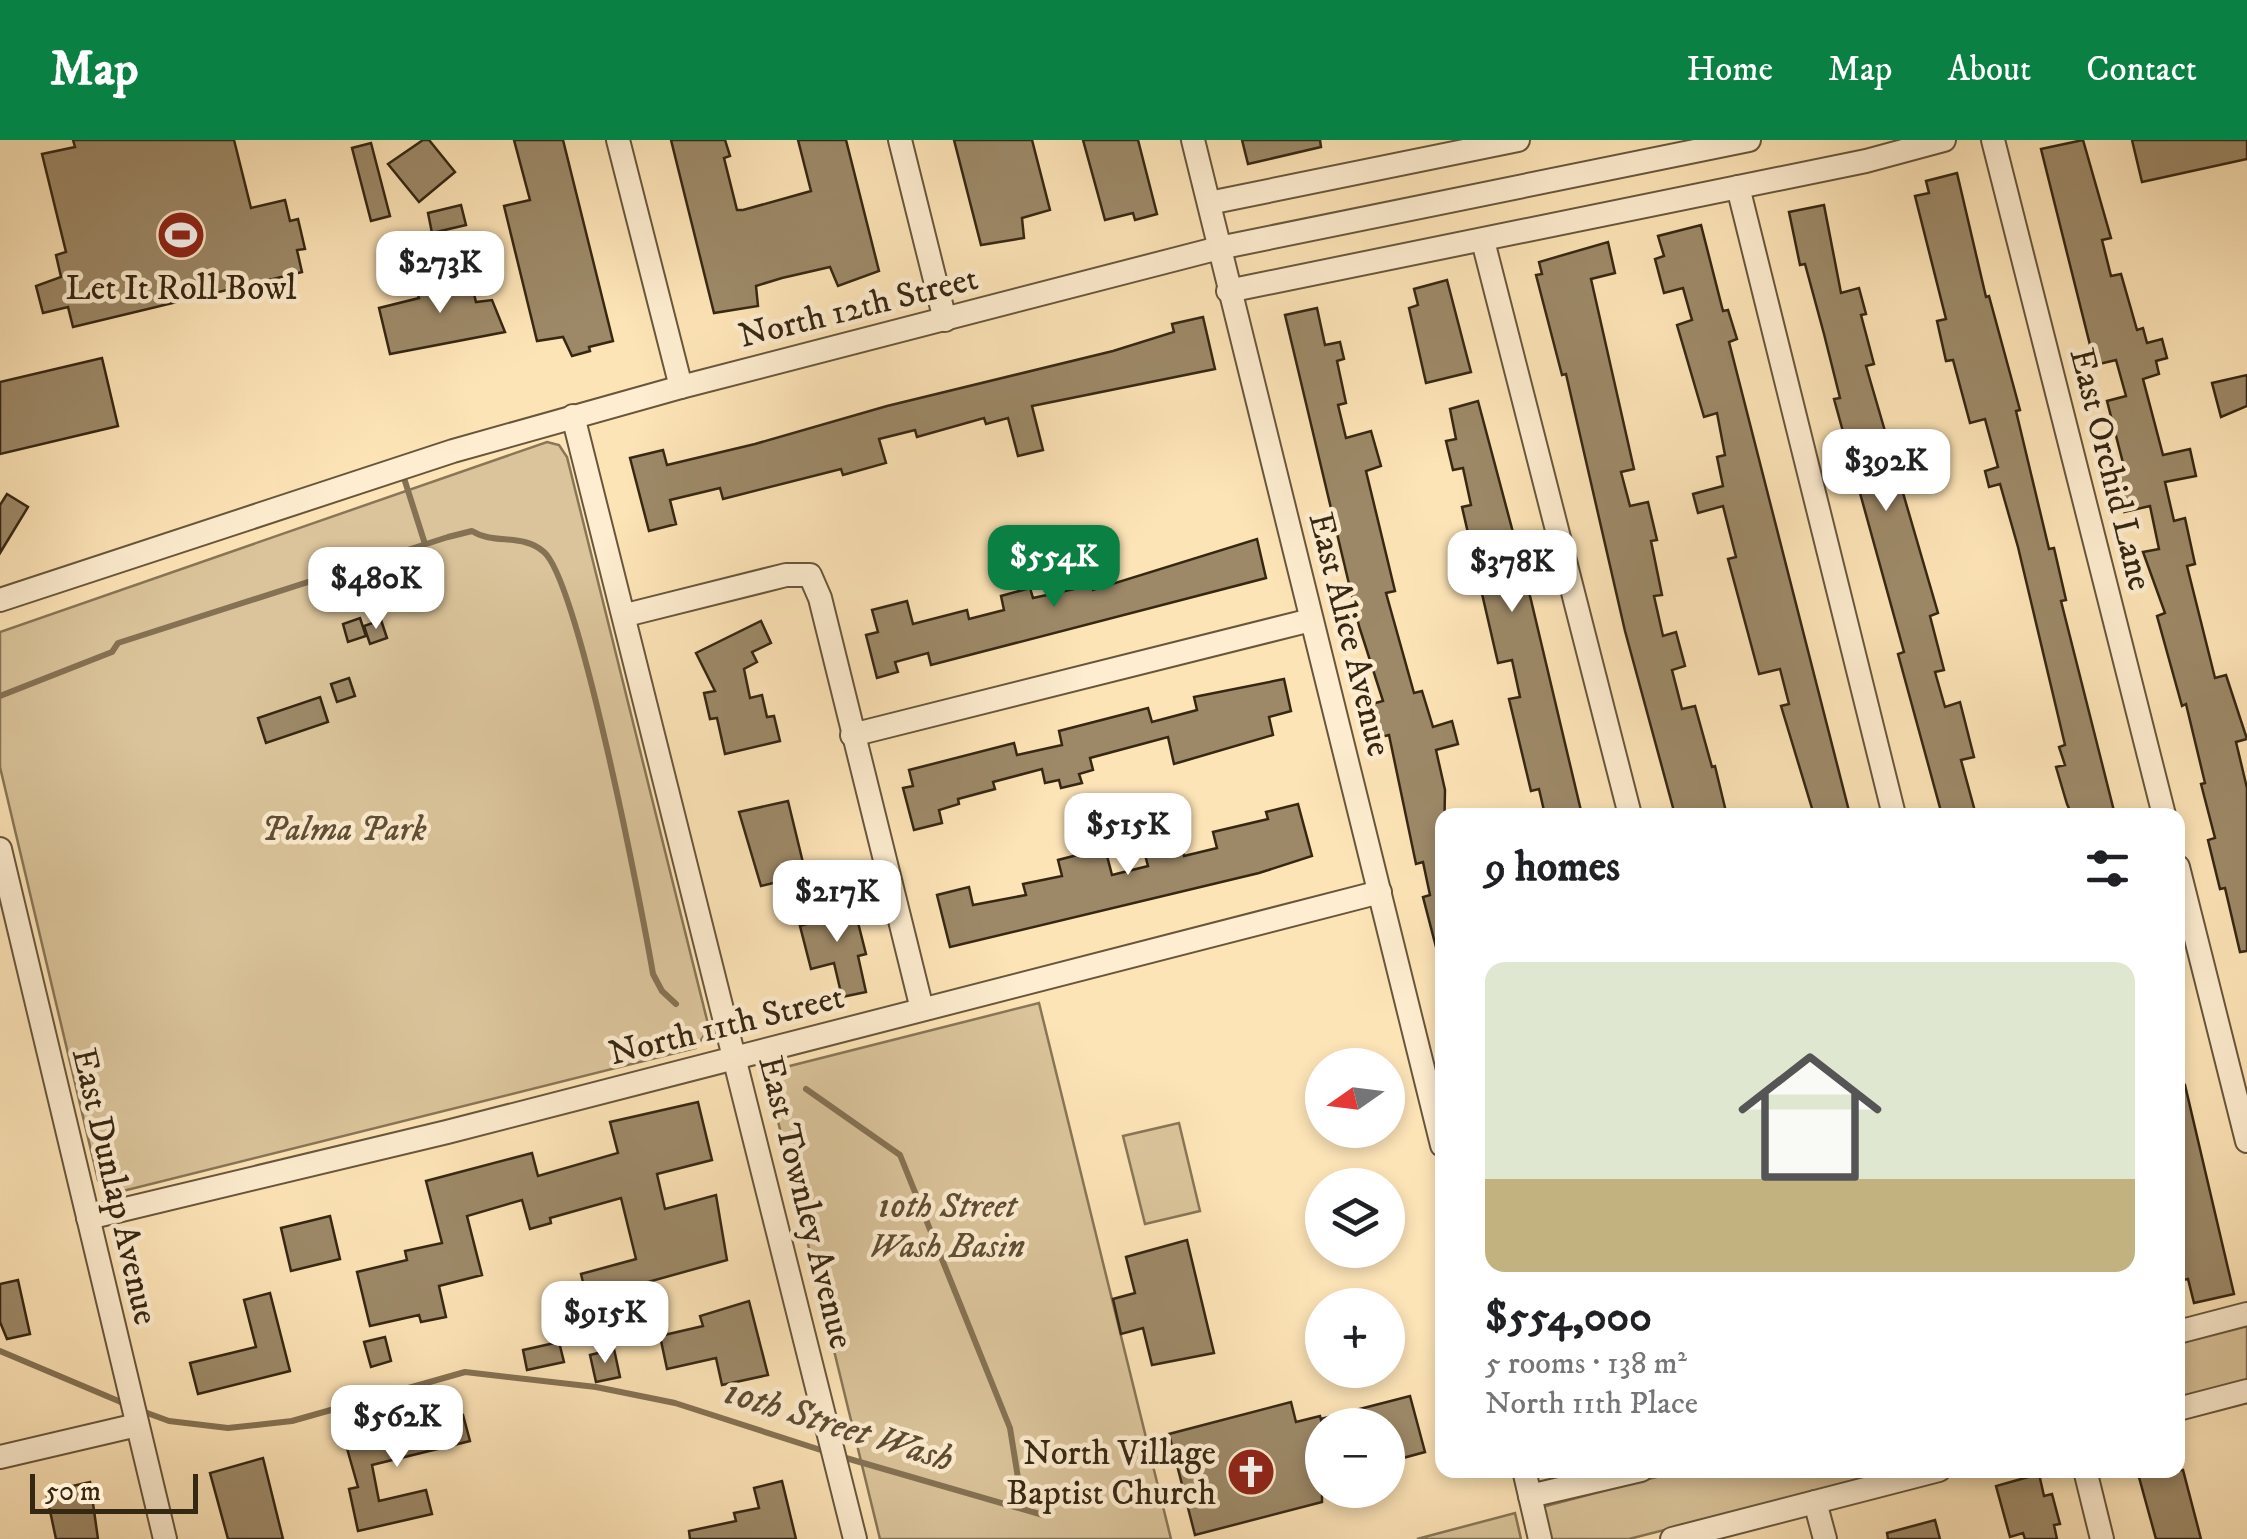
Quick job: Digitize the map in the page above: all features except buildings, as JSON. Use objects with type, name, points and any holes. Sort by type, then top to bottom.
[{"type":"street","points":[[618,140],[681,387]]},
{"type":"street","points":[[900,140],[946,320]]},
{"type":"street","name":"East Alice Avenue","points":[[1192,140],[1435,1116]]},
{"type":"street","points":[[1209,203],[1461,146],[1518,140]]},
{"type":"street","points":[[1228,292],[1738,187],[1944,140]]},
{"type":"street","name":"East Orchid Lane","points":[[1993,140],[2162,808]]},
{"type":"street","name":"North 12th Street","points":[[0,600],[573,416],[681,387],[1218,248],[1736,141]]},
{"type":"street","points":[[1738,187],[1892,808]]},
{"type":"street","points":[[1483,241],[1628,808]]},
{"type":"street","name":"East Townley Avenue","points":[[573,416],[626,615],[854,1539]]},
{"type":"street","points":[[626,615],[786,575],[810,576],[820,598],[922,1010]]},
{"type":"street","points":[[852,735],[1312,620]]},
{"type":"street","name":"East Dunlap Avenue","points":[[0,849],[165,1539]]},
{"type":"street","name":"North 11th Street","points":[[88,1218],[736,1059],[1380,892]]},
{"type":"street","points":[[2185,895],[2247,1141]]},
{"type":"street","points":[[2185,1330],[2247,1314]]},
{"type":"street","points":[[2185,1407],[2247,1391]]},
{"type":"street","points":[[0,1457],[137,1425]]},
{"type":"street","points":[[1526,1478],[1540,1539]]},
{"type":"street","points":[[1530,1496],[1608,1478]]},
{"type":"street","points":[[1672,1539],[1907,1478]]},
{"type":"street","points":[[2087,1478],[2102,1539]]},
{"type":"street","points":[[1815,1502],[1825,1539]]},
{"type":"green space","name":"Palma Park","points":[[547,442],[559,445],[567,457],[709,1028],[696,1048],[119,1192],[107,1190],[98,1180],[0,767],[0,632]]},
{"type":"green space","name":"10th Street Wash Basin","points":[[1039,1003],[1171,1539],[880,1539],[766,1072]]},
{"type":"green space","points":[[1179,1123],[1200,1211],[1145,1224],[1123,1136]]},
{"type":"green space","points":[[2247,1325],[2247,1382],[2185,1397],[2185,1341]]},
{"type":"green space","points":[[1653,1478],[1869,1478],[1629,1539],[1550,1539],[1542,1507]]},
{"type":"green space","points":[[1515,1513],[1521,1539],[1417,1539]]},
{"type":"waterway","points":[[403,475],[425,544]]},
{"type":"waterway","points":[[0,696],[112,652],[118,643],[448,537],[472,531],[536,546],[558,576],[574,622],[608,751],[653,974],[662,991],[676,1004]]},
{"type":"waterway","name":"10th Street Wash","points":[[806,1089],[900,1155],[1010,1428],[1023,1509]]},
{"type":"waterway","name":"10th Street Wash","points":[[0,1351],[128,1405]]},
{"type":"waterway","name":"10th Street Wash","points":[[139,1410],[169,1421],[228,1428],[292,1421],[465,1372],[596,1387],[675,1403],[827,1452]]},
{"type":"waterway","name":"10th Street Wash","points":[[839,1456],[1043,1515]]},
{"type":"place","name":"Let It Roll Bowl","points":[[181,235]]},
{"type":"place","name":"North Village Baptist Church","points":[[1251,1472]]}]
